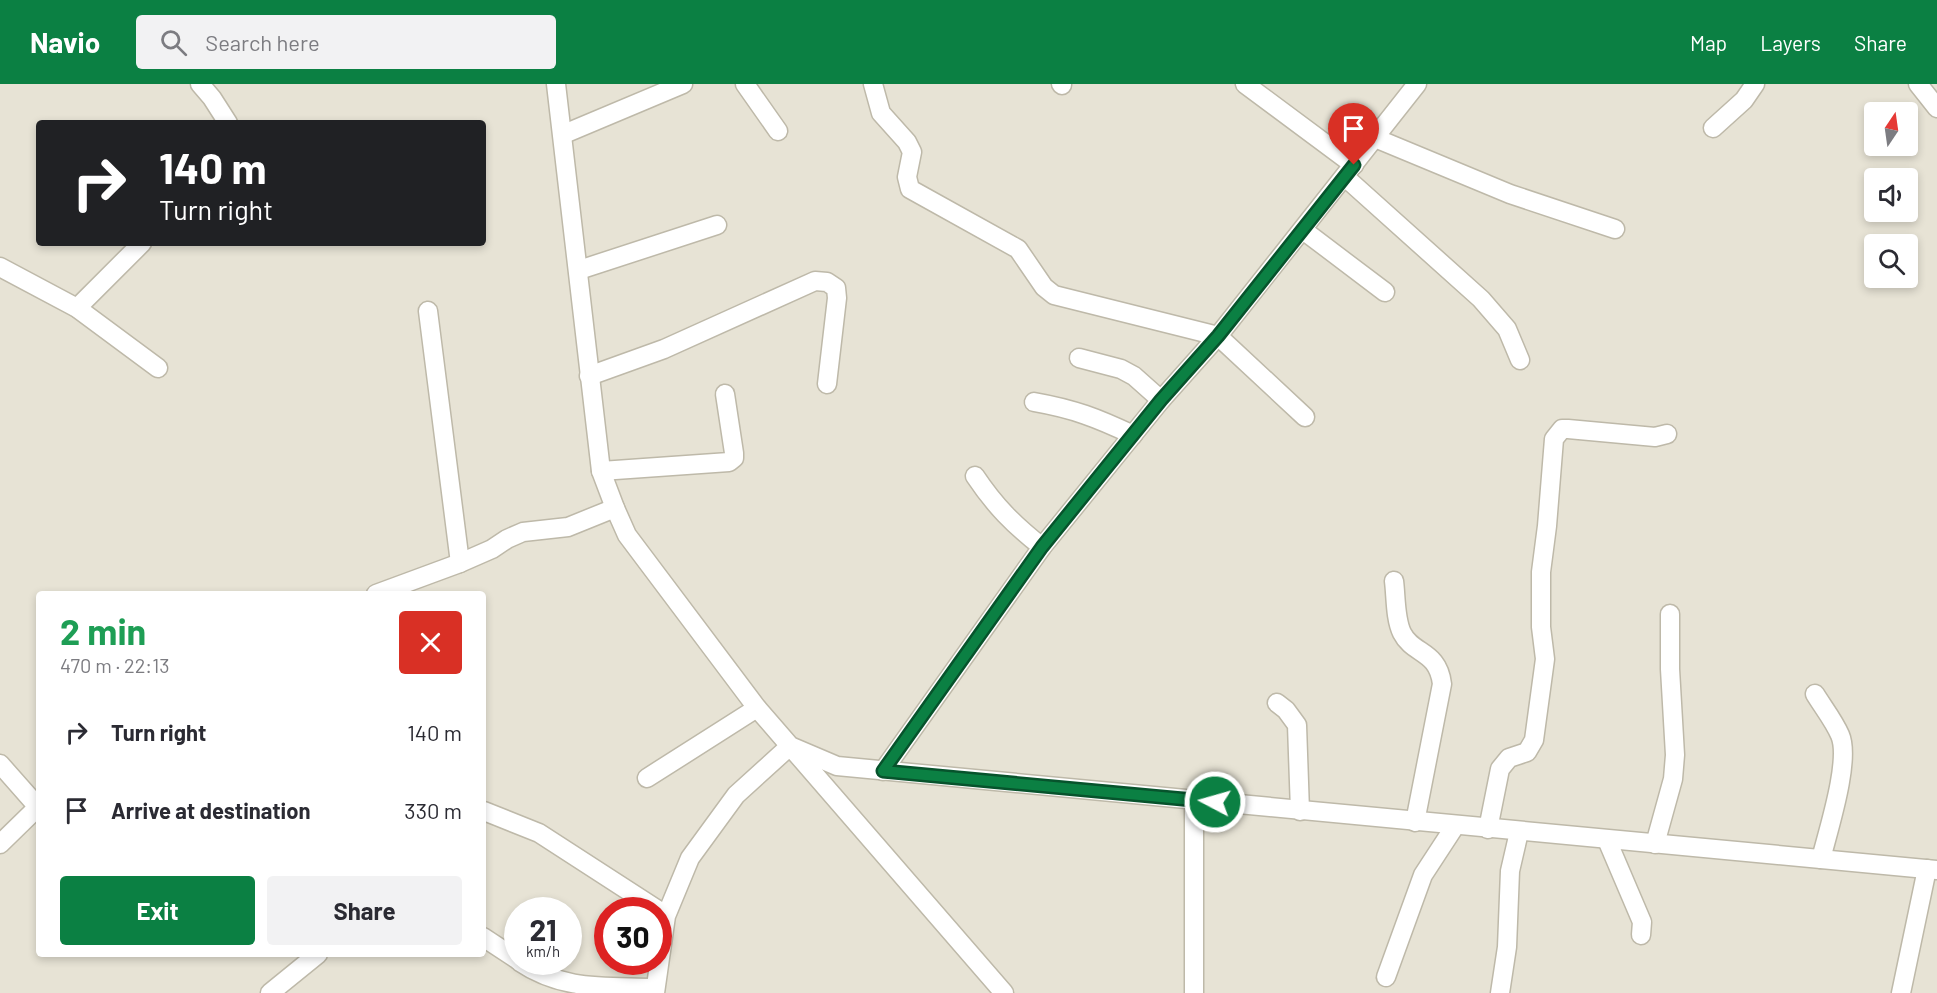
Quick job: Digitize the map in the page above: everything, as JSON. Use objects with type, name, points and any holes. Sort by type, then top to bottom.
[{"type":"street","points":[[200,84],[226,120]]},
{"type":"street","points":[[556,84],[564,134],[589,376],[602,471],[627,536],[757,708],[1004,993]]},
{"type":"street","points":[[564,134],[683,84]]},
{"type":"street","points":[[745,84],[778,132]]},
{"type":"street","points":[[873,84],[881,113],[912,152],[907,177],[910,189],[1018,249],[1048,291],[1064,298],[1218,336],[1305,417]]},
{"type":"street","points":[[1245,84],[1349,171],[1481,299],[1507,328],[1520,360]]},
{"type":"street","points":[[883,771],[1042,547],[1161,400],[1218,336],[1417,84]]},
{"type":"street","points":[[1713,128],[1744,99],[1755,84]]},
{"type":"street","points":[[1918,84],[1937,108]]},
{"type":"street","points":[[1375,138],[1510,194],[1615,230]]},
{"type":"street","points":[[579,270],[717,225]]},
{"type":"street","points":[[1303,230],[1385,292]]},
{"type":"street","points":[[77,309],[139,246]]},
{"type":"street","points":[[0,267],[77,309],[159,368]]},
{"type":"street","points":[[589,376],[664,349],[815,281],[827,282],[836,288],[837,298],[827,384]]},
{"type":"street","points":[[428,311],[460,563]]},
{"type":"street","points":[[1079,358],[1121,369],[1134,376],[1161,400]]},
{"type":"street","points":[[602,471],[729,462],[734,458],[734,453],[724,394]]},
{"type":"street","points":[[1034,402],[1093,416],[1133,435]]},
{"type":"street","points":[[1488,830],[1503,763],[1509,758],[1527,752],[1534,740],[1545,659],[1541,627],[1541,572],[1554,439],[1562,429],[1655,437],[1667,434]]},
{"type":"street","points":[[975,476],[994,505],[1014,525],[1042,547]]},
{"type":"street","points":[[384,591],[460,563],[523,532],[568,527],[615,508]]},
{"type":"street","points":[[1394,581],[1402,633],[1434,663],[1440,672],[1442,684],[1415,822]]},
{"type":"street","points":[[1655,844],[1673,779],[1676,755],[1670,669],[1671,614]]},
{"type":"street","points":[[1815,694],[1840,735],[1844,748],[1841,772],[1821,860]]},
{"type":"street","points":[[1277,703],[1295,719],[1298,725],[1300,811]]},
{"type":"street","points":[[647,778],[757,708]]},
{"type":"street","points":[[790,746],[837,766],[883,771],[1488,830],[1932,870],[1901,993]]},
{"type":"street","points":[[669,897],[690,858],[736,795],[790,746]]},
{"type":"street","points":[[0,764],[36,804]]},
{"type":"street","points":[[1194,800],[1194,992]]},
{"type":"street","points":[[0,844],[36,810]]},
{"type":"street","points":[[486,812],[538,833],[638,897]]},
{"type":"street","points":[[1386,977],[1423,875],[1455,826]]},
{"type":"street","points":[[1500,993],[1506,955],[1510,872],[1519,832]]},
{"type":"street","points":[[1607,840],[1642,922],[1641,935]]},
{"type":"street","points":[[486,939],[504,951]]},
{"type":"street","points":[[270,993],[314,957]]},
{"type":"street","points":[[546,975],[570,984],[655,991],[656,975]]},
{"type":"shaded area","points":[[0,84],[1937,84],[1937,993],[0,993]]},
{"type":"route","points":[[1215,802],[883,771],[1042,547],[1161,400],[1218,336],[1354,165]]}]
